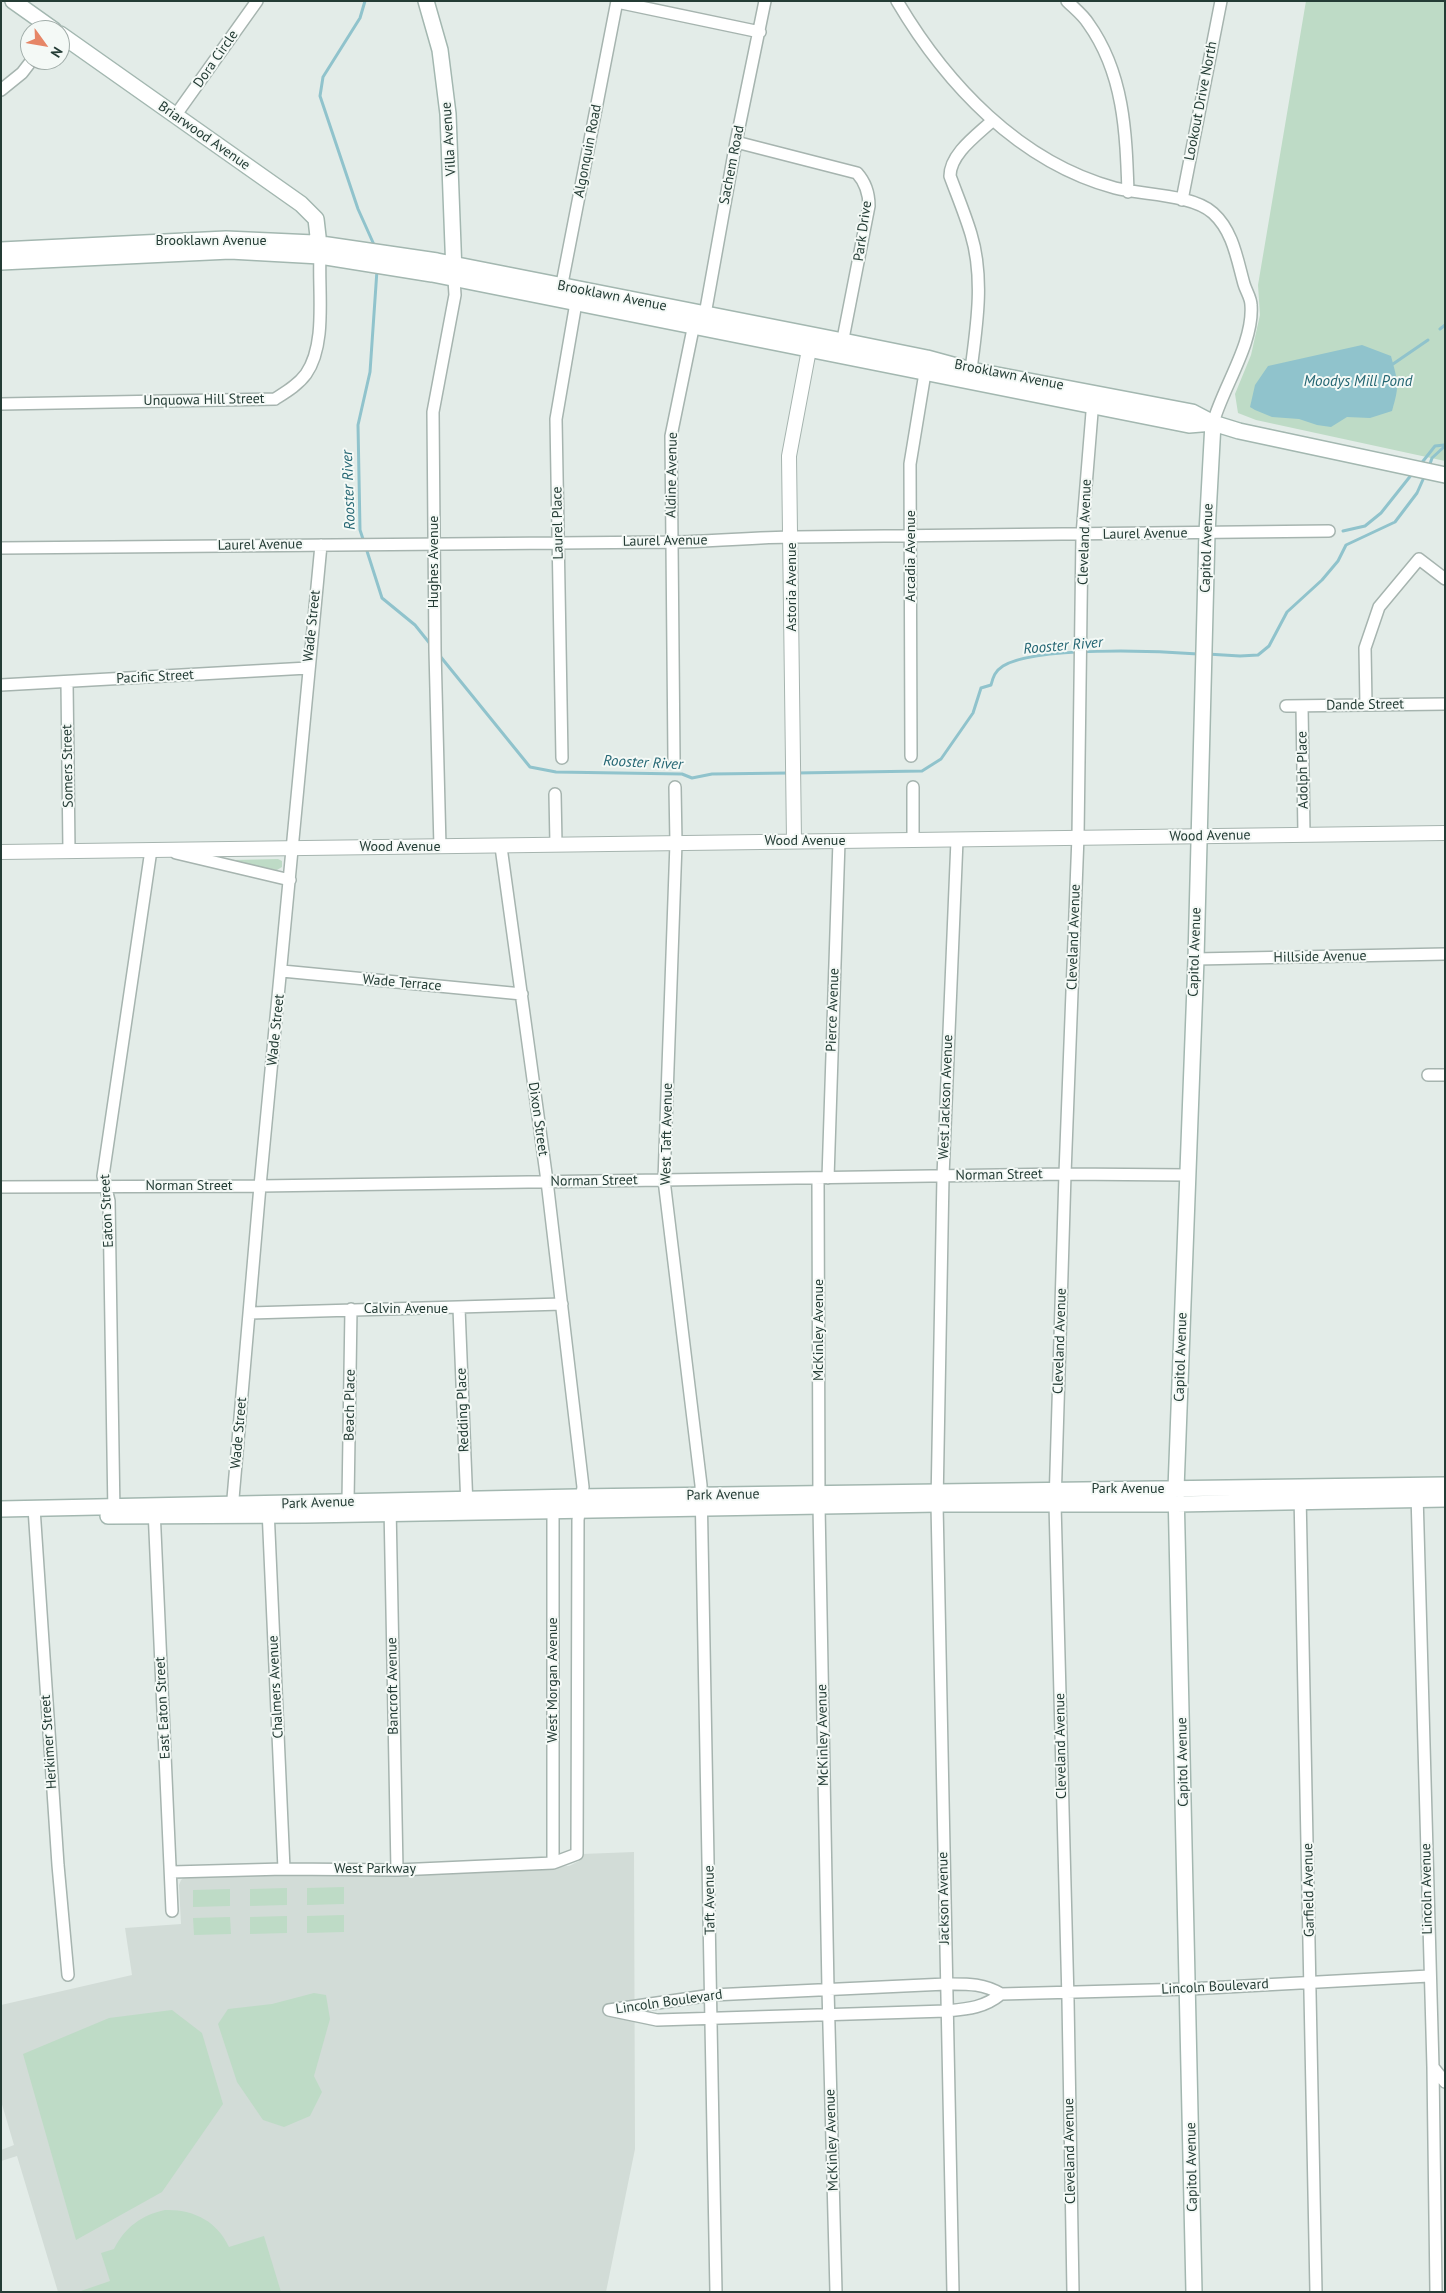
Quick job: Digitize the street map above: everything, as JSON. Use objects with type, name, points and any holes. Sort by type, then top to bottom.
[{"type":"main road","points":[[14,1],[40,20]]},
{"type":"main road","name":"Villa Avenue","points":[[426,1],[440,50],[448,114],[454,272]]},
{"type":"main road","name":"Briarwood Avenue","points":[[70,41],[301,204],[316,218],[320,250]]},
{"type":"main road","name":"Brooklawn Avenue","points":[[1,250],[110,243],[226,239],[387,260],[1093,399],[1192,412],[1213,423],[1239,431],[1407,465],[1442,474]]},
{"type":"main road","name":"Brooklawn Avenue","points":[[1,262],[230,251],[320,250]]},
{"type":"main road","name":"Capitol Avenue","points":[[1194,2292],[1189,1989],[1176,1496],[1196,959],[1203,641],[1213,423]]},
{"type":"main road","name":"Park Avenue","points":[[268,1509],[306,1515],[390,1507],[467,1505],[1300,1495],[1417,1492],[1445,1485]]},
{"type":"main road","name":"Park Avenue","points":[[1417,1492],[1445,1499]]},
{"type":"main road","name":"Park Avenue","points":[[1,1517],[34,1513],[268,1509],[348,1501],[390,1507]]},
{"type":"main road","name":"Park Avenue","points":[[1,1509],[34,1513]]},
{"type":"street","name":"Dora Circle","points":[[175,116],[257,1]]},
{"type":"street","name":"Sachem Road","points":[[699,321],[766,1]]},
{"type":"street","points":[[897,1],[917,36],[992,121],[1059,166],[1093,182],[1128,192],[1182,200],[1212,212],[1225,226],[1233,242],[1251,305],[1249,328],[1243,349],[1218,404],[1213,423]]},
{"type":"street","points":[[1067,1],[1088,22],[1109,58],[1120,98],[1126,130],[1128,192]]},
{"type":"street","name":"Lookout Drive North","points":[[1182,200],[1220,1]]},
{"type":"street","points":[[617,2],[760,32]]},
{"type":"street","name":"Algonquin Road","points":[[560,293],[617,2]]},
{"type":"street","points":[[1,90],[24,70]]},
{"type":"street","points":[[970,375],[978,318],[976,267],[972,236],[950,176],[950,168],[955,158],[992,121]]},
{"type":"street","name":"Park Drive","points":[[736,142],[857,173],[863,180],[867,189],[869,206],[841,348]]},
{"type":"street","name":"Unquowa Hill Street","points":[[1,404],[276,399],[294,387],[306,375],[314,359],[318,344],[320,250]]},
{"type":"street","name":"Hughes Avenue","points":[[440,847],[435,635],[433,412],[455,295],[454,272]]},
{"type":"street","name":"Laurel Place","points":[[562,758],[556,418],[577,296]]},
{"type":"street","name":"Aldine Avenue","points":[[674,759],[671,436],[699,321]]},
{"type":"street","name":"Astoria Avenue","points":[[794,841],[792,537],[789,456],[810,342]]},
{"type":"street","name":"Arcadia Avenue","points":[[911,756],[910,464],[926,365]]},
{"type":"street","name":"Cleveland Avenue","points":[[1073,2292],[1068,1993],[1055,1497],[1078,836],[1082,535],[1093,399]]},
{"type":"street","name":"Laurel Avenue","points":[[1,548],[321,545],[434,546],[559,542],[672,542],[792,537],[1329,531]]},
{"type":"street","name":"Wade Street","points":[[232,1509],[260,1186],[282,971],[308,668],[321,545]]},
{"type":"street","points":[[1366,705],[1365,648],[1379,606],[1407,571],[1420,559],[1445,578]]},
{"type":"street","name":"Pacific Street","points":[[1,685],[308,668]]},
{"type":"street","name":"Somers Street","points":[[67,682],[69,851]]},
{"type":"street","name":"Dande Street","points":[[1286,706],[1445,704]]},
{"type":"street","name":"Adolph Place","points":[[1302,707],[1304,834]]},
{"type":"street","name":"West Taft Avenue","points":[[675,787],[676,843],[664,1180],[701,1502]]},
{"type":"street","points":[[913,787],[913,841]]},
{"type":"street","points":[[555,794],[556,844]]},
{"type":"street","name":"Wood Avenue","points":[[1,852],[913,841],[1078,836],[1445,833]]},
{"type":"street","name":"West Jackson Avenue","points":[[937,1498],[943,1176],[957,840]]},
{"type":"street","name":"Pierce Avenue","points":[[823,1179],[839,841]]},
{"type":"street","name":"Dixon Street","points":[[501,847],[547,1181],[583,1487],[581,1503]]},
{"type":"street","name":"Wood Avenue","points":[[158,850],[290,880]]},
{"type":"street","name":"Eaton Street","points":[[114,1511],[109,1201],[103,1176],[158,850]]},
{"type":"street","name":"Hillside Avenue","points":[[1196,959],[1445,954]]},
{"type":"street","name":"Wade Terrace","points":[[282,971],[522,994]]},
{"type":"street","points":[[1428,1075],[1445,1075]]},
{"type":"street","name":"Norman Street","points":[[1,1187],[260,1186],[1065,1174],[1187,1175]]},
{"type":"street","name":"McKinley Avenue","points":[[823,1179],[819,1500],[828,2015],[836,2292]]},
{"type":"street","name":"Calvin Avenue","points":[[250,1313],[562,1304]]},
{"type":"street","name":"Redding Place","points":[[459,1308],[467,1505]]},
{"type":"street","name":"Beach Place","points":[[348,1501],[351,1309]]},
{"type":"street","name":"Lincoln Avenue","points":[[1417,1492],[1433,2067],[1436,2292]]},
{"type":"street","name":"Garfield Avenue","points":[[1300,1495],[1316,2292]]},
{"type":"street","name":"Jackson Avenue","points":[[937,1498],[952,2292]]},
{"type":"street","name":"Taft Avenue","points":[[701,1502],[712,1995],[716,2292]]},
{"type":"street","name":"West Morgan Avenue","points":[[576,1854],[581,1503]]},
{"type":"street","name":"West Morgan Avenue","points":[[553,1504],[553,1863]]},
{"type":"street","name":"Bancroft Avenue","points":[[390,1507],[397,1870]]},
{"type":"street","name":"Chalmers Avenue","points":[[268,1509],[284,1869]]},
{"type":"street","name":"East Eaton Street","points":[[153,1511],[172,1872],[172,1911]]},
{"type":"street","name":"Herkimer Street","points":[[34,1513],[58,1865],[68,1975]]},
{"type":"street","name":"West Parkway","points":[[172,1872],[284,1869],[397,1870],[553,1863],[576,1854]]},
{"type":"street","name":"Lincoln Boulevard","points":[[1001,1994],[990,2004],[976,2008],[946,2011],[657,2020],[609,2010],[712,1995],[946,1984],[975,1984],[990,1987],[1001,1994],[1068,1993],[1189,1989],[1429,1976]]},
{"type":"street","points":[[1433,2067],[1445,2082]]},
{"type":"shaded area","points":[[634,1852],[635,2149],[606,2292],[58,2292],[17,2156],[1,2161],[1,2150],[14,2145],[1,2101],[1,2005],[132,1975],[125,1928],[181,1924],[179,1885],[186,1876],[360,1875],[569,1866],[579,1861],[582,1854]]},
{"type":"green space","points":[[1306,1],[1445,1],[1445,461],[1256,420],[1238,413],[1235,394],[1251,355],[1260,315],[1258,285]]},
{"type":"green space","points":[[278,859],[282,861],[282,867],[277,870],[231,861],[231,860]]},
{"type":"green space","points":[[344,1887],[344,1904],[307,1905],[307,1888]]},
{"type":"green space","points":[[287,1888],[287,1905],[250,1906],[250,1889]]},
{"type":"green space","points":[[230,1889],[230,1906],[193,1907],[193,1890]]},
{"type":"green space","points":[[344,1915],[344,1932],[307,1933],[307,1916]]},
{"type":"green space","points":[[287,1916],[287,1933],[250,1934],[250,1917]]},
{"type":"green space","points":[[230,1917],[231,1934],[194,1935],[193,1918]]},
{"type":"green space","points":[[314,1993],[326,1995],[330,2019],[314,2076],[322,2092],[310,2116],[284,2127],[263,2120],[237,2082],[218,2024],[228,2009],[272,2004]]},
{"type":"green space","points":[[172,2010],[202,2033],[223,2104],[162,2192],[76,2240],[23,2054],[109,2018]]},
{"type":"green space","points":[[165,2210],[185,2212],[203,2218],[218,2230],[229,2247],[264,2236],[281,2292],[78,2292],[110,2281],[101,2253],[114,2249],[123,2234],[135,2223],[149,2215]]},
{"type":"water","name":"Moodys Mill Pond","points":[[1362,345],[1391,356],[1397,384],[1392,411],[1370,418],[1347,417],[1331,427],[1299,419],[1272,417],[1250,407],[1255,385],[1268,366]]},
{"type":"waterway","name":"Rooster River","points":[[365,1],[360,18],[323,77],[320,96],[358,209],[375,247]]},
{"type":"waterway","name":"Rooster River","points":[[364,542],[360,530],[358,425],[370,372],[377,270]]},
{"type":"waterway","points":[[1440,329],[1445,325]]},
{"type":"waterway","points":[[1393,364],[1428,340]]},
{"type":"waterway","name":"Rooster River","points":[[1420,465],[1435,446],[1444,445]]},
{"type":"waterway","name":"Rooster River","points":[[1429,467],[1432,458],[1445,446]]},
{"type":"waterway","name":"Rooster River","points":[[1343,531],[1365,526],[1381,513],[1412,474]]},
{"type":"waterway","name":"Rooster River","points":[[1207,654],[1258,655],[1269,646],[1287,612],[1322,580],[1338,561],[1346,545],[1395,522],[1417,493],[1425,475]]},
{"type":"waterway","name":"Rooster River","points":[[366,548],[382,598],[415,625],[431,645]]},
{"type":"waterway","name":"Rooster River","points":[[796,773],[922,771],[941,759],[973,713],[981,688],[991,685],[995,674],[1000,668],[1019,660],[1041,655],[1098,651],[1198,654]]},
{"type":"waterway","name":"Rooster River","points":[[440,656],[530,767],[556,772],[682,774],[692,778],[712,774],[789,773]]}]
